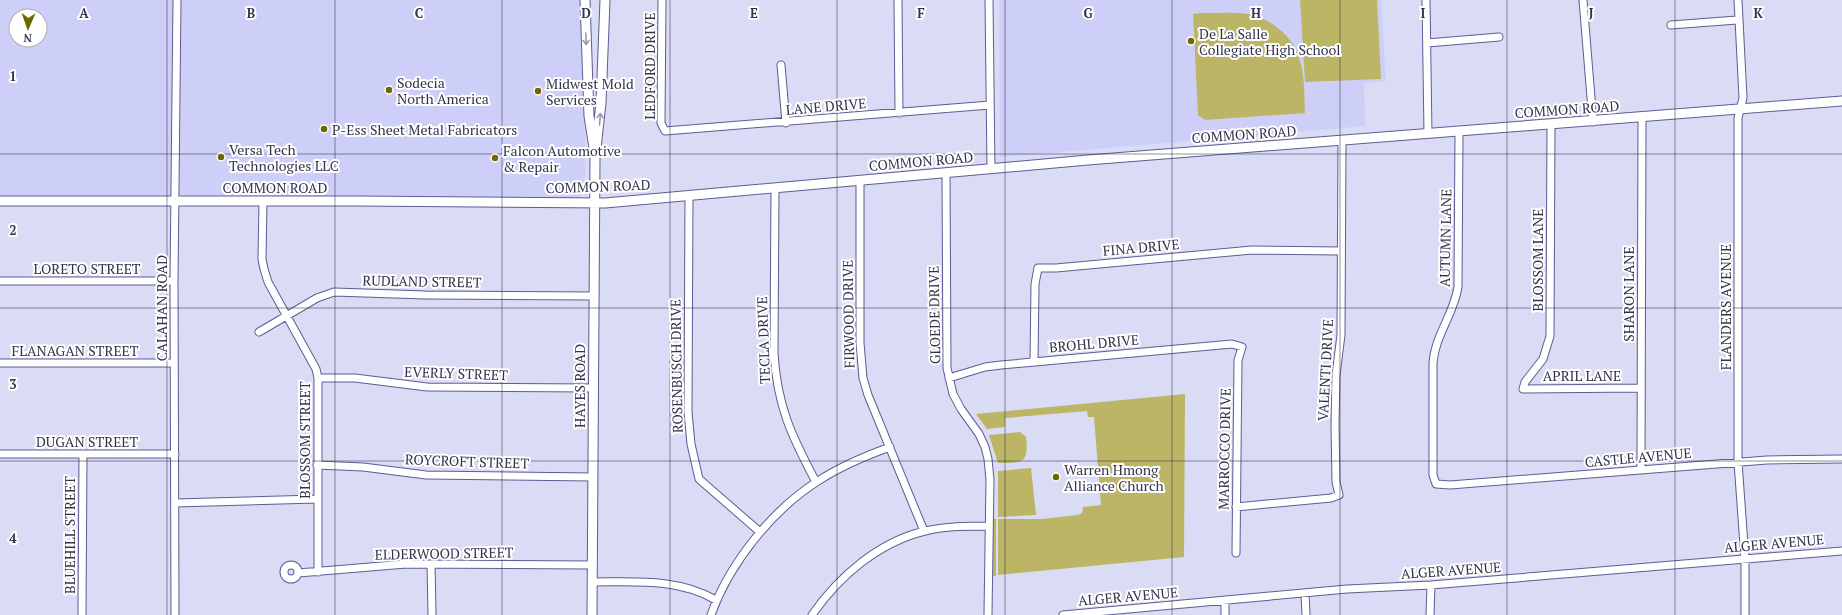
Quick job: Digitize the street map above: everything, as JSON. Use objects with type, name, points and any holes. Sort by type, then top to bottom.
[{"type":"street","name":"CALAHAN ROAD","points":[[175,615],[174,200],[177,0]]},
{"type":"street","name":"HAYES ROAD","points":[[585,0],[589,116],[595,157]]},
{"type":"street","name":"HAYES ROAD","points":[[592,615],[595,157],[603,62],[605,0]]},
{"type":"street","name":"LEDFORD DRIVE","points":[[662,0],[661,123],[665,131]]},
{"type":"street","points":[[898,0],[899,113]]},
{"type":"street","points":[[989,0],[991,169]]},
{"type":"street","points":[[1426,0],[1428,134]]},
{"type":"street","points":[[1583,0],[1593,122]]},
{"type":"street","name":"FLANDERS AVENUE","points":[[1738,0],[1737,20],[1743,98],[1738,118],[1738,462],[1744,559],[1745,615]]},
{"type":"street","points":[[1671,25],[1737,20]]},
{"type":"street","points":[[1427,43],[1499,38]]},
{"type":"street","points":[[587,62],[603,62]]},
{"type":"street","points":[[781,65],[786,123]]},
{"type":"street","name":"COMMON ROAD","points":[[0,201],[174,200],[595,203],[991,169],[1842,102]]},
{"type":"street","name":"LANE DRIVE","points":[[665,131],[786,123],[990,105]]},
{"type":"street","name":"SHARON LANE","points":[[1641,470],[1642,118]]},
{"type":"street","name":"BLOSSOM LANE","points":[[1523,388],[1525,382],[1543,359],[1550,336],[1551,124]]},
{"type":"street","name":"AUTUMN LANE","points":[[1436,484],[1432,475],[1433,363],[1435,345],[1454,304],[1458,287],[1460,132]]},
{"type":"street","name":"VALENTI DRIVE","points":[[1236,507],[1331,498],[1339,495],[1336,482],[1335,424],[1336,375],[1341,335],[1342,141]]},
{"type":"street","name":"GLOEDE DRIVE","points":[[946,173],[946,358],[953,394],[961,409],[979,434],[985,447],[988,459],[990,480],[988,615]]},
{"type":"street","name":"FIRWOOD DRIVE","points":[[860,181],[861,364],[868,395],[924,531]]},
{"type":"street","name":"TECLA DRIVE","points":[[775,188],[774,353],[776,376],[788,425],[797,447],[816,482]]},
{"type":"street","name":"ROSENBUSCH DRIVE","points":[[689,195],[688,412],[696,473],[704,484],[713,490],[760,532]]},
{"type":"street","name":"BLOSSOM STREET","points":[[263,201],[264,270],[316,369],[318,378],[318,572]]},
{"type":"street","name":"FINA DRIVE","points":[[1034,362],[1035,284],[1038,268],[1056,268],[1252,250],[1341,251]]},
{"type":"street","name":"LORETO STREET","points":[[0,281],[174,281]]},
{"type":"street","name":"RUDLAND STREET","points":[[259,332],[317,298],[334,292],[425,295],[594,296]]},
{"type":"street","name":"BROHL DRIVE","points":[[949,378],[985,367],[1232,344],[1242,346]]},
{"type":"street","name":"MARROCCO DRIVE","points":[[1236,553],[1238,360],[1242,346]]},
{"type":"street","name":"FLANAGAN STREET","points":[[0,363],[174,363]]},
{"type":"street","name":"EVERLY STREET","points":[[318,378],[355,378],[427,387],[593,388]]},
{"type":"street","name":"APRIL LANE","points":[[1523,388],[1527,390],[1546,388],[1641,388]]},
{"type":"street","points":[[711,615],[716,600],[739,561],[760,532],[816,482],[847,464],[890,447]]},
{"type":"street","name":"DUGAN STREET","points":[[0,454],[175,454]]},
{"type":"street","name":"BLUEHILL STREET","points":[[82,454],[82,615]]},
{"type":"street","name":"CASTLE AVENUE","points":[[1436,484],[1450,485],[1738,462],[1842,459]]},
{"type":"street","name":"ROYCROFT STREET","points":[[317,465],[363,466],[426,475],[593,477]]},
{"type":"street","points":[[175,503],[317,499]]},
{"type":"street","points":[[812,615],[840,581],[858,565],[884,548],[924,531],[952,527],[989,526]]},
{"type":"street","name":"ALGER AVENUE","points":[[1063,615],[1140,612],[1225,600],[1347,589],[1431,585],[1842,551]]},
{"type":"street","name":"ELDERWOOD STREET","points":[[298,573],[406,564],[592,565]]},
{"type":"street","points":[[431,564],[432,615]]},
{"type":"street","points":[[592,582],[671,584],[703,593],[716,600]]},
{"type":"street","points":[[1430,615],[1431,585]]},
{"type":"street","points":[[1305,593],[1306,615]]},
{"type":"street","points":[[1225,600],[1226,615]]},
{"type":"shaded area","points":[[0,0],[581,0],[585,102],[585,190],[581,196],[573,199],[212,195],[0,196]]},
{"type":"shaded area","name":"De La Salle Collegiate High School","points":[[999,0],[1381,0],[1386,81],[1364,83],[1365,126],[1000,157]]},
{"type":"shaded area","points":[[1300,0],[1377,0],[1381,79],[1305,82]]},
{"type":"shaded area","points":[[1193,14],[1248,14],[1257,16],[1281,30],[1293,45],[1302,67],[1305,113],[1205,120],[1198,115]]},
{"type":"shaded area","points":[[1185,394],[1184,557],[998,575],[998,519],[1041,519],[1078,515],[1082,513],[1083,507],[1101,505],[1094,417],[1088,417],[1087,411],[1005,418],[1005,427],[987,429],[976,414]]},
{"type":"shaded area","points":[[1020,432],[1026,437],[1027,446],[1025,457],[1018,462],[998,463],[989,435]]},
{"type":"shaded area","points":[[1031,468],[1036,515],[998,517],[998,471]]},
{"type":"shaded area","points":[[993,518],[996,519],[996,576],[993,576]]},
{"type":"place","name":"De La Salle Collegiate High School","points":[[1191,41]]},
{"type":"place","name":"Sodecia North America","points":[[389,90]]},
{"type":"place","name":"Midwest Mold Services","points":[[538,91]]},
{"type":"place","name":"P-Ess Sheet Metal Fabricators","points":[[324,129]]},
{"type":"place","name":"Versa Tech Technologies LLC","points":[[221,157]]},
{"type":"place","name":"Falcon Automotive & Repair","points":[[495,158]]},
{"type":"place","name":"Warren Hmong Alliance Church","points":[[1056,477]]}]
